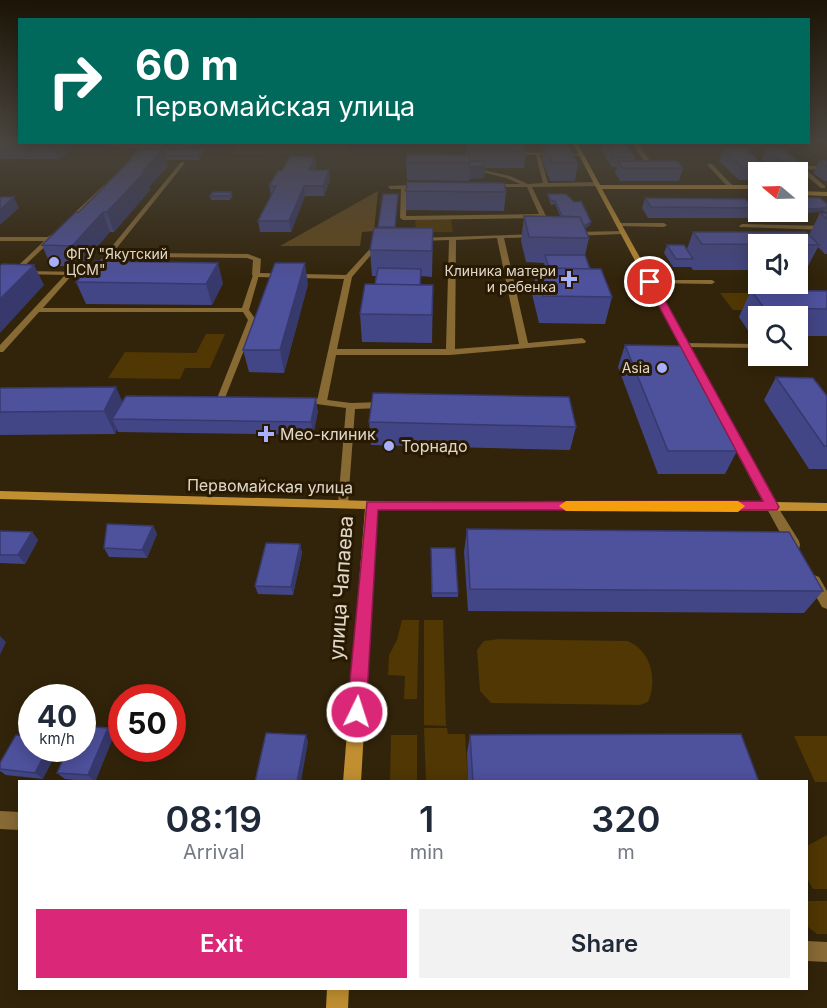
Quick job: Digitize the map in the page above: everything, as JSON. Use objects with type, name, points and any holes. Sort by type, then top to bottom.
[{"type":"street","points":[[0,287],[106,186]]},
{"type":"street","points":[[599,188],[748,187]]},
{"type":"street","points":[[808,187],[815,187],[825,192]]},
{"type":"street","points":[[599,188],[748,193]]},
{"type":"street","points":[[599,188],[772,507],[827,603]]},
{"type":"street","points":[[808,193],[825,192]]},
{"type":"street","points":[[742,226],[827,228]]},
{"type":"street","points":[[567,234],[621,228]]},
{"type":"street","points":[[410,239],[545,234]]},
{"type":"street","points":[[500,236],[524,345]]},
{"type":"street","points":[[450,352],[453,238]]},
{"type":"street","points":[[0,239],[50,239]]},
{"type":"street","points":[[322,401],[348,277],[378,241],[389,240]]},
{"type":"street","points":[[147,255],[248,256],[257,259],[256,275],[348,277]]},
{"type":"street","points":[[332,352],[450,352],[582,340]]},
{"type":"street","name":"Первомайская улица","points":[[0,495],[371,505],[827,507]]},
{"type":"street","name":"улица Чапаева","points":[[352,780],[371,505]]},
{"type":"street","points":[[0,820],[18,821]]},
{"type":"street","points":[[808,951],[827,952]]},
{"type":"street","points":[[337,1008],[338,990]]},
{"type":"lane","points":[[15,272],[93,274],[164,186]]},
{"type":"lane","points":[[404,187],[403,218],[543,216],[529,186]]},
{"type":"lane","points":[[573,186],[599,188]]},
{"type":"lane","points":[[390,187],[416,187]]},
{"type":"lane","points":[[621,228],[664,225]]},
{"type":"lane","points":[[0,350],[69,275]]},
{"type":"lane","points":[[245,310],[256,275]]},
{"type":"lane","points":[[650,282],[712,282]]},
{"type":"lane","points":[[39,310],[245,310]]},
{"type":"lane","points":[[220,401],[252,320],[245,310]]},
{"type":"lane","points":[[684,345],[748,346]]},
{"type":"lane","points":[[208,401],[231,401]]},
{"type":"lane","points":[[300,401],[322,401],[351,406],[399,405]]},
{"type":"lane","points":[[343,504],[351,406]]},
{"type":"shaded area","points":[[378,191],[374,231],[362,232],[360,246],[280,246]]},
{"type":"shaded area","points":[[415,219],[451,219],[453,232],[416,232]]},
{"type":"shaded area","points":[[720,293],[827,293],[827,311],[808,311],[808,306],[748,306],[748,310],[733,310]]},
{"type":"shaded area","points":[[206,334],[225,334],[210,368],[185,368],[180,379],[108,378],[125,352],[196,353]]},
{"type":"shaded area","points":[[402,620],[419,620],[417,699],[404,699],[405,676],[388,675],[389,655],[397,640]]},
{"type":"shaded area","points":[[424,620],[443,620],[446,726],[424,725]]},
{"type":"shaded area","points":[[499,639],[627,641],[635,645],[647,658],[652,675],[648,702],[640,705],[491,703],[480,691],[477,650],[484,641]]},
{"type":"shaded area","points":[[424,728],[447,728],[448,734],[465,734],[468,780],[426,780]]},
{"type":"shaded area","points":[[391,735],[417,735],[417,780],[390,780]]},
{"type":"shaded area","points":[[794,736],[827,736],[827,782],[815,782]]},
{"type":"shaded area","points":[[827,835],[827,889],[813,889],[808,880],[808,845]]},
{"type":"shaded area","points":[[808,901],[827,901],[827,934],[817,934],[808,927]]},
{"type":"building","points":[[105,186],[132,186],[107,212],[103,212],[72,246],[42,245],[76,212],[79,212]]},
{"type":"building","points":[[276,186],[304,186],[289,221],[258,221]]},
{"type":"building","points":[[407,186],[505,186],[506,192],[406,191]]},
{"type":"building","points":[[213,192],[232,192],[230,196],[210,196]]},
{"type":"building","points":[[383,194],[398,194],[395,227],[378,227]]},
{"type":"building","points":[[548,194],[566,194],[574,202],[581,201],[591,222],[584,226],[580,217],[562,216],[555,201],[551,201]]},
{"type":"building","points":[[0,197],[14,197],[0,210]]},
{"type":"building","points":[[808,197],[820,198],[827,204],[827,208],[808,209]]},
{"type":"building","points":[[645,198],[745,199],[748,202],[748,208],[651,207]]},
{"type":"building","points":[[524,216],[580,217],[589,238],[529,237]]},
{"type":"building","points":[[374,228],[433,228],[432,251],[370,250]]},
{"type":"building","points":[[693,232],[806,232],[808,234],[748,234],[748,244],[702,244]]},
{"type":"building","points":[[808,234],[819,245],[808,245]]},
{"type":"building","points":[[667,245],[684,245],[693,259],[676,259]]},
{"type":"building","points":[[545,255],[585,255],[590,269],[549,268]]},
{"type":"building","points":[[95,261],[218,263],[206,284],[76,282]]},
{"type":"building","points":[[275,263],[305,263],[280,350],[243,350]]},
{"type":"building","points":[[2,264],[34,265],[0,299],[0,266]]},
{"type":"building","points":[[378,268],[421,269],[420,285],[375,284]]},
{"type":"building","points":[[537,268],[601,269],[612,297],[543,296]]},
{"type":"building","points":[[365,284],[433,285],[432,315],[360,314]]},
{"type":"building","points":[[808,291],[827,291],[827,309],[808,309],[808,306],[763,306],[754,294],[808,294]]},
{"type":"building","points":[[625,345],[681,346],[737,451],[668,451]]},
{"type":"building","points":[[776,377],[813,378],[827,396],[827,446],[824,446]]},
{"type":"building","points":[[116,387],[104,411],[0,412],[0,388]]},
{"type":"building","points":[[373,393],[569,397],[576,427],[369,422]]},
{"type":"building","points":[[126,396],[316,398],[311,422],[112,419]]},
{"type":"building","points":[[107,524],[153,526],[142,550],[104,548]]},
{"type":"building","points":[[467,529],[789,532],[823,591],[470,589]]},
{"type":"building","points":[[0,531],[32,532],[18,555],[0,555]]},
{"type":"building","points":[[266,543],[300,544],[291,587],[255,586]]},
{"type":"building","points":[[431,548],[455,548],[458,593],[432,593]]},
{"type":"building","points":[[96,727],[108,728],[96,756]]},
{"type":"building","points":[[266,733],[306,735],[297,780],[255,780]]},
{"type":"building","points":[[741,734],[758,780],[473,780],[470,735]]},
{"type":"building","points":[[16,735],[18,735],[18,762],[41,762],[35,773],[0,769],[0,763]]},
{"type":"building","points":[[62,762],[94,762],[88,775],[57,773]]},
{"type":"slow traffic","points":[[566,506],[738,506]]},
{"type":"place","name":"ФГУ \"Якутский ЦСМ\"","points":[[54,262]]},
{"type":"place","name":"Клиника матери и ребенка","points":[[569,279]]},
{"type":"place","name":"Asia","points":[[662,368]]},
{"type":"place","name":"Мео-клиник","points":[[266,434]]},
{"type":"place","name":"Торнадо","points":[[389,446]]},
{"type":"route","points":[[357,712],[371,505],[772,507],[650,282]]}]
